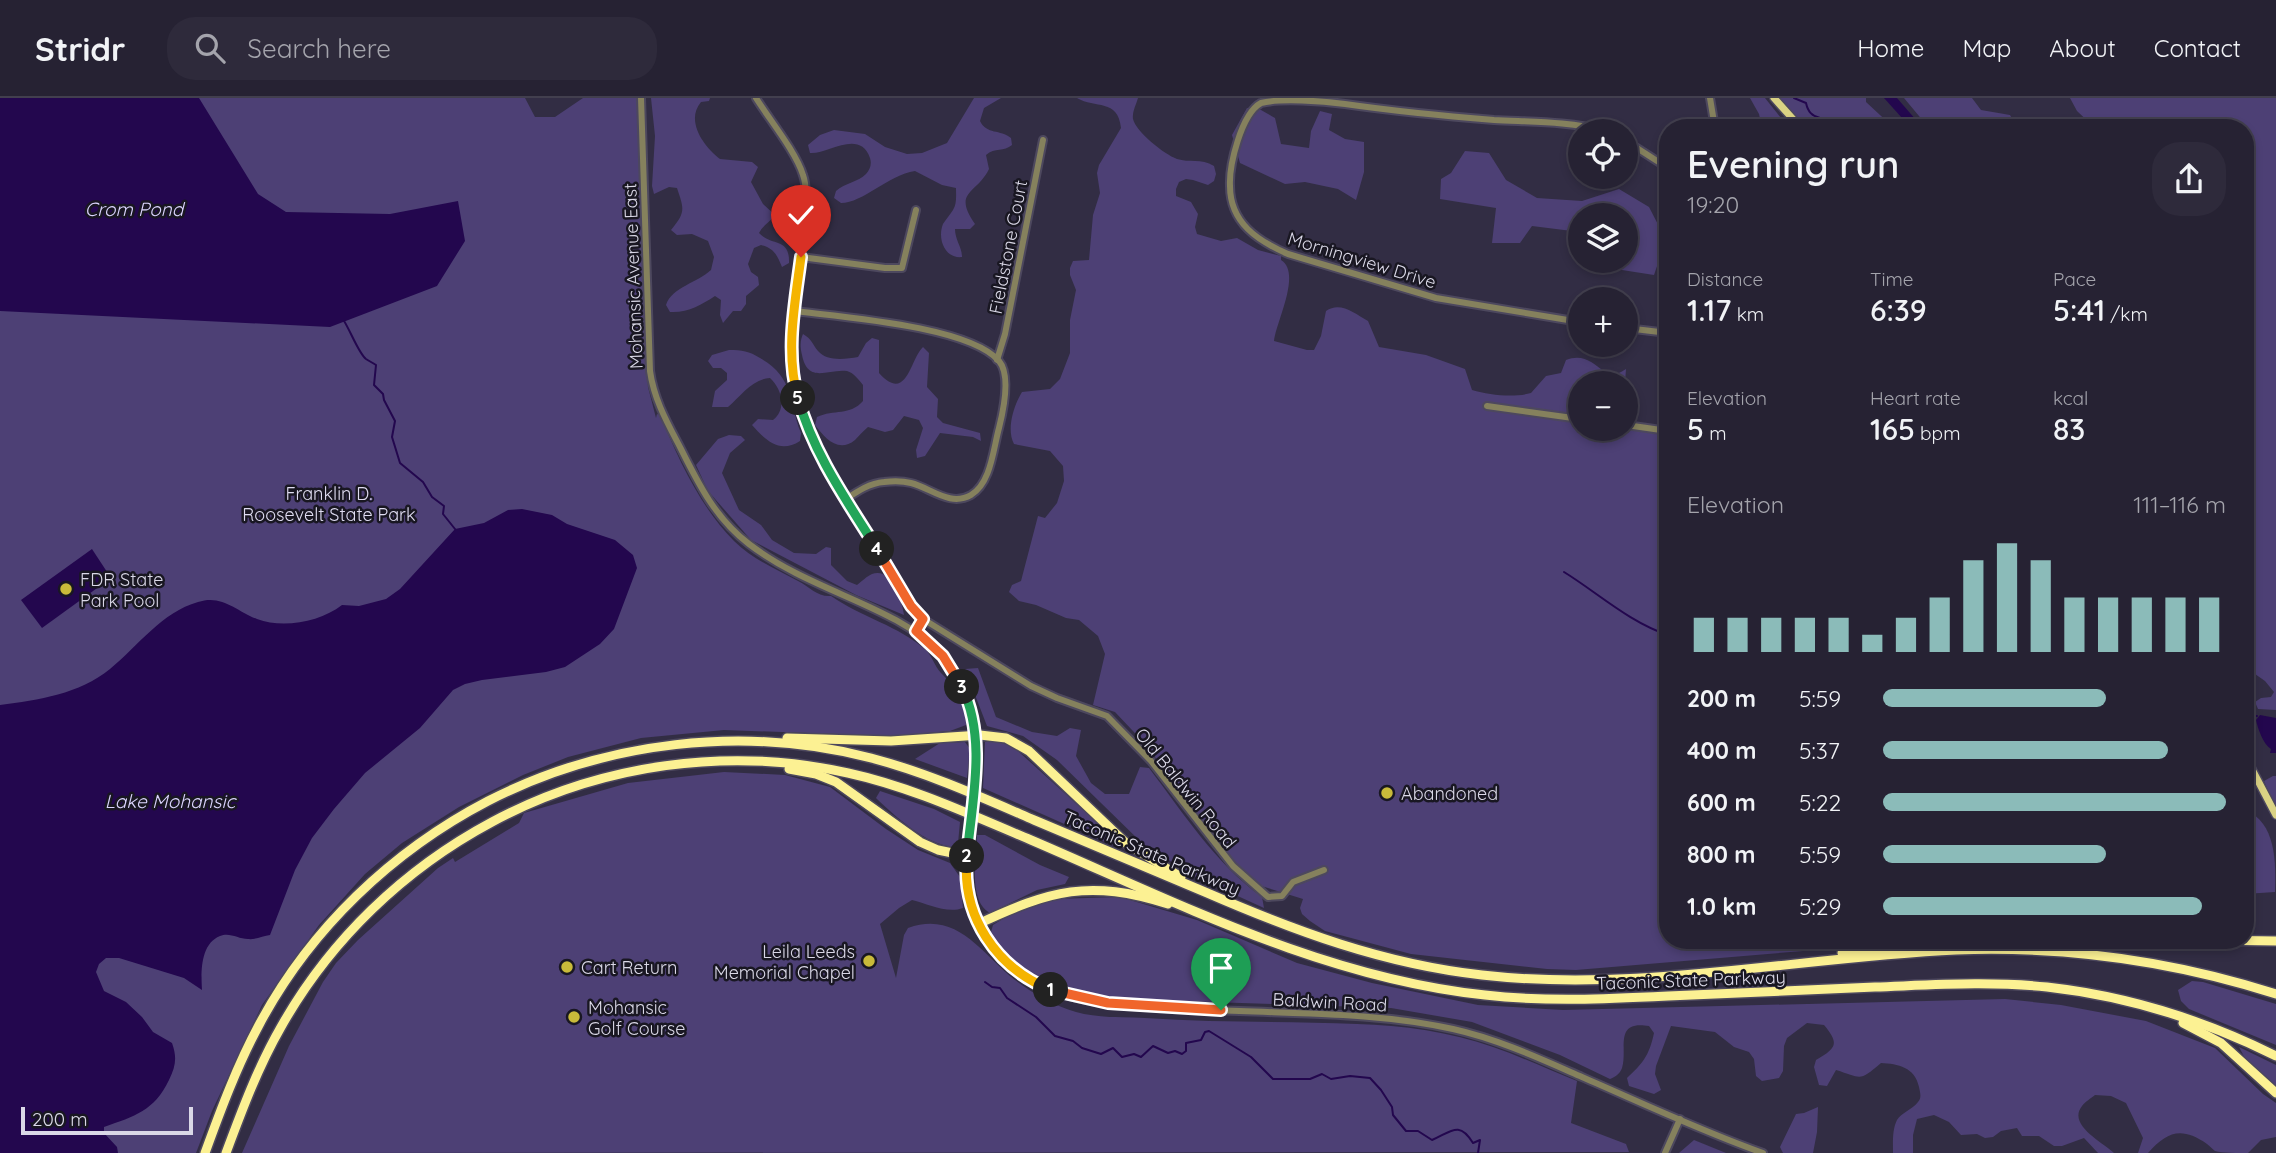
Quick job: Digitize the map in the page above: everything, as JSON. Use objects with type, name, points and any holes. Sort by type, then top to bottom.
[{"type":"highway","points":[[708,742],[771,737],[891,741],[976,734],[1002,737],[1024,748],[1111,831],[1135,850],[1224,901]]},
{"type":"highway","name":"Taconic State Parkway","points":[[205,1153],[243,1056],[274,1000],[323,932],[382,872],[450,822],[525,784],[564,769],[615,755],[708,742],[771,742],[813,747],[895,765],[967,792],[1302,933],[1352,949],[1422,966],[1484,975],[1587,980],[1962,950],[2045,951],[2170,967],[2276,994]]},
{"type":"highway","name":"Taconic State Parkway","points":[[226,1153],[263,1062],[304,990],[328,956],[356,925],[426,863],[497,819],[545,797],[584,783],[665,765],[707,761],[749,761],[832,770],[913,792],[1298,952],[1368,974],[1429,988],[1504,997],[1587,1000],[1983,984],[2055,988],[2147,1006],[2206,1025],[2276,1056]]},
{"type":"highway","points":[[749,761],[811,773],[836,782],[920,842],[943,852],[967,856]]},
{"type":"highway","points":[[978,924],[1038,898],[1092,889],[1142,896],[1220,920]]},
{"type":"highway","points":[[2254,941],[2276,941]]},
{"type":"highway","points":[[1796,963],[1875,949]]},
{"type":"highway","points":[[2147,1006],[2216,1039],[2276,1093]]},
{"type":"main road","points":[[1774,98],[1793,119]]},
{"type":"main road","points":[[2254,773],[2276,815]]},
{"type":"street","name":"Mohansic Avenue East","points":[[641,98],[651,380],[660,407],[697,482],[728,526],[759,551],[916,631],[936,648]]},
{"type":"street","points":[[756,98],[797,161],[804,177],[805,204],[792,351],[795,388],[802,414],[816,446],[846,499],[911,606],[923,619],[916,631]]},
{"type":"street","points":[[1710,98],[1714,119]]},
{"type":"street","name":"Morningview Drive","points":[[1568,125],[1274,99],[1261,103],[1254,109],[1235,149],[1229,175],[1232,205],[1238,218],[1250,233],[1267,245],[1288,254],[1436,298],[1568,320]]},
{"type":"street","name":"Fieldstone Court","points":[[997,360],[1005,334],[1043,140]]},
{"type":"street","points":[[1638,149],[1659,162]]},
{"type":"street","points":[[801,257],[902,268],[916,210]]},
{"type":"street","points":[[794,311],[935,332],[968,342],[997,360],[1003,367],[1004,408],[986,479],[981,488],[967,498],[957,499],[936,495],[910,483],[887,481],[863,488],[846,499]]},
{"type":"street","points":[[1638,329],[1659,332]]},
{"type":"street","points":[[1487,406],[1568,417]]},
{"type":"street","points":[[1638,427],[1659,430]]},
{"type":"street","name":"Old Baldwin Road","points":[[923,619],[1031,686],[1107,716],[1151,761],[1233,866],[1268,897],[1282,896],[1293,882],[1324,870]]},
{"type":"street","points":[[936,648],[947,635]]},
{"type":"street","name":"Baldwin Road","points":[[936,648],[964,692],[976,734],[967,891],[978,924],[994,950],[1017,972],[1040,985],[1079,998],[1139,1006],[1384,1018],[1453,1029],[1554,1064],[1763,1153]]},
{"type":"street","points":[[1665,1153],[1680,1119]]},
{"type":"green space","name":"Franklin D. Roosevelt State Park","points":[[0,98],[525,98],[535,117],[555,117],[583,98],[638,98],[648,387],[656,418],[657,414],[660,415],[700,498],[734,541],[764,563],[818,593],[831,596],[892,628],[926,650],[959,697],[966,725],[950,731],[892,736],[724,730],[641,738],[568,757],[523,775],[459,807],[402,843],[365,874],[319,925],[262,1005],[212,1111],[196,1153],[0,1153]]},
{"type":"green space","points":[[651,98],[710,98],[709,101],[701,102],[697,109],[695,117],[698,133],[720,159],[752,162],[758,167],[751,182],[763,204],[775,215],[759,233],[783,246],[789,255],[789,263],[782,267],[772,250],[761,245],[754,248],[748,264],[751,272],[758,277],[759,285],[746,296],[746,304],[741,311],[733,311],[723,323],[720,315],[721,300],[715,296],[683,311],[670,312],[666,305],[679,289],[711,270],[714,257],[708,241],[692,234],[677,235],[671,230],[682,210],[677,188],[669,187],[654,194],[652,186],[655,136]]},
{"type":"green space","points":[[974,98],[1001,98],[984,108],[980,121],[986,128],[1011,138],[1012,145],[986,155],[989,169],[966,199],[975,224],[970,229],[955,229],[962,257],[951,255],[947,251],[941,236],[943,224],[955,205],[956,188],[942,185],[915,171],[895,178],[858,199],[841,203],[834,198],[836,191],[863,177],[870,169],[871,160],[865,149],[851,144],[810,153],[808,145],[820,135],[834,130],[865,134],[885,147],[907,154],[922,153],[947,143]]},
{"type":"green space","points":[[1077,98],[1138,98],[1133,119],[1151,142],[1177,159],[1214,166],[1214,181],[1208,185],[1186,179],[1179,182],[1176,189],[1176,196],[1191,202],[1198,214],[1195,227],[1197,234],[1221,241],[1237,238],[1258,250],[1281,256],[1287,266],[1289,286],[1274,341],[1314,350],[1321,336],[1326,311],[1336,307],[1347,309],[1368,321],[1379,347],[1426,355],[1465,369],[1472,390],[1509,396],[1531,393],[1546,376],[1561,373],[1566,360],[1587,360],[1604,371],[1568,371],[1568,441],[1638,441],[1638,427],[1659,431],[1659,949],[1814,949],[1576,970],[1547,969],[1411,954],[1325,931],[1302,914],[1300,908],[1303,899],[1258,885],[1242,871],[1176,789],[1149,748],[1115,712],[1093,705],[1105,654],[1098,636],[1079,620],[1019,601],[1009,592],[1012,585],[1021,581],[1038,516],[1045,518],[1057,503],[1064,481],[1063,466],[1050,451],[1014,444],[1011,431],[1012,417],[1022,392],[1050,389],[1060,379],[1070,353],[1070,320],[1076,290],[1070,268],[1073,261],[1089,260],[1093,215],[1100,193],[1097,173],[1121,128],[1115,112],[1105,106]]},
{"type":"green space","points":[[1750,98],[1765,98],[1782,119],[1760,119]]},
{"type":"green space","points":[[1779,98],[1866,98],[1866,102],[1884,119],[1797,119]]},
{"type":"green space","points":[[1904,98],[1972,98],[1981,110],[2010,115],[2012,119],[1922,119]]},
{"type":"green space","points":[[2070,98],[2276,98],[2276,710],[2258,709],[2255,702],[2271,697],[2274,692],[2254,673],[2254,119],[2085,119]]},
{"type":"green space","points":[[1247,108],[1261,110],[1275,118],[1281,144],[1309,148],[1311,131],[1320,111],[1332,114],[1329,130],[1345,139],[1364,142],[1364,172],[1356,200],[1338,189],[1305,182],[1285,184],[1240,163],[1232,135]]},
{"type":"green space","points":[[1465,151],[1489,153],[1506,180],[1537,198],[1582,201],[1619,189],[1649,207],[1659,226],[1659,260],[1654,275],[1638,272],[1638,203],[1568,203],[1568,230],[1532,226],[1520,243],[1492,243],[1496,208],[1440,199],[1441,179],[1451,173]]},
{"type":"green space","points":[[803,334],[826,357],[837,359],[858,357],[872,338],[879,340],[879,373],[896,384],[907,376],[923,347],[929,353],[927,387],[938,399],[937,417],[943,423],[980,433],[981,441],[973,437],[940,433],[925,456],[917,458],[916,450],[923,428],[919,420],[904,416],[893,430],[885,432],[868,427],[849,444],[837,445],[832,442],[815,425],[817,417],[858,406],[863,401],[863,385],[847,371],[820,373],[809,370],[801,352]]},
{"type":"green space","points":[[729,350],[752,354],[779,373],[788,390],[801,433],[800,441],[786,446],[774,444],[752,425],[758,419],[773,420],[780,410],[780,393],[770,378],[752,385],[728,407],[712,407],[715,391],[727,380],[727,373],[721,368],[713,368],[708,361],[712,355]]},
{"type":"green space","points":[[729,435],[741,436],[745,440],[730,453],[722,473],[739,510],[761,525],[772,540],[794,553],[816,554],[826,547],[831,548],[831,565],[847,581],[857,585],[872,574],[885,575],[895,586],[904,615],[856,595],[751,540],[708,491],[696,465],[718,439]]},
{"type":"green space","points":[[978,668],[996,717],[1032,732],[1057,736],[1070,728],[1081,730],[1076,756],[1091,783],[1105,794],[1129,794],[1140,767],[1149,768],[1229,869],[1262,897],[1264,908],[1196,877],[1143,844],[1057,760],[1023,736],[987,726],[965,669]]},
{"type":"green space","points":[[965,742],[970,749],[967,778],[915,759],[940,743]]},
{"type":"green space","points":[[985,742],[1007,744],[1019,752],[1111,835],[1114,846],[983,788]]},
{"type":"green space","points":[[724,772],[785,775],[830,787],[918,850],[950,863],[960,877],[963,908],[944,909],[912,900],[880,924],[896,978],[904,935],[908,928],[925,924],[941,925],[967,937],[1029,990],[1060,1006],[1084,1014],[1198,1021],[1374,1025],[1426,1030],[1460,1037],[1504,1051],[1577,1081],[1571,1123],[1626,1144],[1629,1152],[242,1153],[289,1046],[336,963],[438,868],[453,858],[455,862],[519,823],[524,813],[628,783]]},
{"type":"green space","points":[[2276,776],[2276,809],[2264,781]]},
{"type":"green space","points":[[880,791],[934,809],[960,822],[958,843],[953,847],[942,845],[922,835],[876,798]]},
{"type":"green space","points":[[2254,815],[2263,824],[2272,844],[2275,892],[2254,893]]},
{"type":"green space","points":[[977,835],[985,835],[1040,865],[1069,877],[1065,884],[1037,890],[990,913],[983,907],[976,889]]},
{"type":"green space","points":[[1120,897],[1197,920],[1297,963],[1372,983],[1478,1005],[1563,1010],[2005,999],[2061,1005],[2146,1021],[2215,1048],[2276,1103],[2276,1137],[2261,1140],[2248,1153],[2231,1153],[2215,1151],[2198,1138],[2182,1133],[2168,1136],[2148,1153],[2138,1153],[2143,1138],[2126,1103],[2111,1096],[2095,1095],[2082,1106],[2079,1120],[2088,1132],[2114,1153],[2098,1153],[2084,1138],[2054,1146],[2039,1136],[2022,1136],[2017,1128],[1985,1138],[1977,1134],[1961,1135],[1949,1122],[1934,1115],[1917,1119],[1913,1135],[1913,1153],[1893,1153],[1897,1120],[1920,1099],[1917,1080],[1905,1068],[1881,1063],[1860,1077],[1836,1070],[1827,1086],[1819,1085],[1814,1067],[1816,1060],[1832,1049],[1834,1041],[1824,1025],[1807,1023],[1787,1038],[1783,1071],[1779,1078],[1762,1081],[1756,1076],[1754,1059],[1749,1052],[1734,1047],[1715,1032],[1671,1026],[1656,1066],[1655,1074],[1661,1090],[1654,1094],[1629,1086],[1627,1078],[1650,1048],[1654,1033],[1649,1026],[1630,1027],[1626,1032],[1622,1068],[1610,1079],[1560,1055],[1472,1022],[1391,1008],[1119,999],[1062,989],[1023,968],[992,940],[993,925],[1006,917],[1054,899]]},
{"type":"green space","points":[[2192,981],[2276,1004],[2276,1045],[2189,1009],[2181,1001],[2178,990]]},
{"type":"green space","points":[[2239,1047],[2276,1065],[2276,1088],[2246,1060]]},
{"type":"green space","points":[[1818,1107],[1813,1153],[1783,1153],[1780,1147],[1796,1114]]},
{"type":"green space","points":[[1694,1140],[1726,1153],[1679,1153]]},
{"type":"water","name":"Crom Pond","points":[[0,98],[199,98],[258,194],[286,212],[390,214],[458,201],[465,241],[437,286],[330,327],[0,311]]},
{"type":"water","points":[[1884,98],[1897,98],[1915,119],[1903,119]]},
{"type":"water","name":"Lake Mohansic","points":[[522,509],[552,515],[567,524],[615,540],[633,555],[637,568],[614,629],[600,644],[565,667],[482,680],[453,690],[420,728],[365,773],[312,838],[295,870],[270,935],[244,939],[224,935],[213,940],[203,960],[202,990],[184,978],[119,958],[106,958],[99,964],[96,972],[104,991],[126,1002],[153,1032],[172,1043],[175,1062],[169,1080],[150,1106],[104,1127],[104,1133],[117,1147],[118,1153],[0,1153],[0,705],[44,698],[72,690],[98,678],[173,613],[198,602],[214,600],[229,604],[257,619],[290,623],[312,620],[342,605],[359,606],[386,599],[400,589],[455,529],[484,523],[508,510]]},
{"type":"water","name":"FDR State Park Pool","points":[[92,549],[111,578],[42,628],[21,600]]},
{"type":"water","points":[[2260,715],[2276,718],[2276,753],[2270,753],[2271,749],[2261,736],[2256,720]]},
{"type":"waterway","points":[[1794,98],[1806,103],[1811,113],[1820,119]]},
{"type":"waterway","points":[[344,321],[363,356],[376,365],[374,385],[383,394],[395,421],[392,437],[400,463],[423,482],[432,497],[444,506],[443,514],[455,529]]},
{"type":"waterway","points":[[1564,572],[1627,615],[1659,631]]},
{"type":"waterway","points":[[985,982],[1000,988],[1007,998],[1036,1017],[1055,1036],[1101,1054],[1113,1048],[1122,1057],[1134,1054],[1141,1057],[1153,1046],[1168,1053],[1175,1051],[1182,1054],[1186,1051],[1186,1043],[1201,1040],[1205,1032],[1209,1031],[1251,1057],[1273,1079],[1310,1079],[1322,1074],[1331,1079],[1350,1076],[1370,1078],[1381,1090],[1392,1107],[1393,1115],[1406,1131],[1418,1131],[1432,1140],[1450,1131],[1459,1130],[1473,1143],[1480,1140],[1478,1153]]},
{"type":"place","name":"FDR State Park Pool","points":[[66,589]]},
{"type":"place","name":"Abandoned","points":[[1387,793]]},
{"type":"place","name":"Leila Leeds Memorial Chapel","points":[[869,961]]},
{"type":"place","name":"Cart Return","points":[[567,967]]},
{"type":"place","name":"Mohansic Golf Course","points":[[574,1017]]},
{"type":"route","points":[[801,257],[794,311],[792,365],[802,414],[822,458],[846,499],[916,614],[923,619],[916,631],[932,644],[948,664],[964,692],[973,717],[976,748],[966,883],[970,904],[983,933],[999,956],[1017,972],[1058,992],[1108,1003],[1221,1010]]}]
